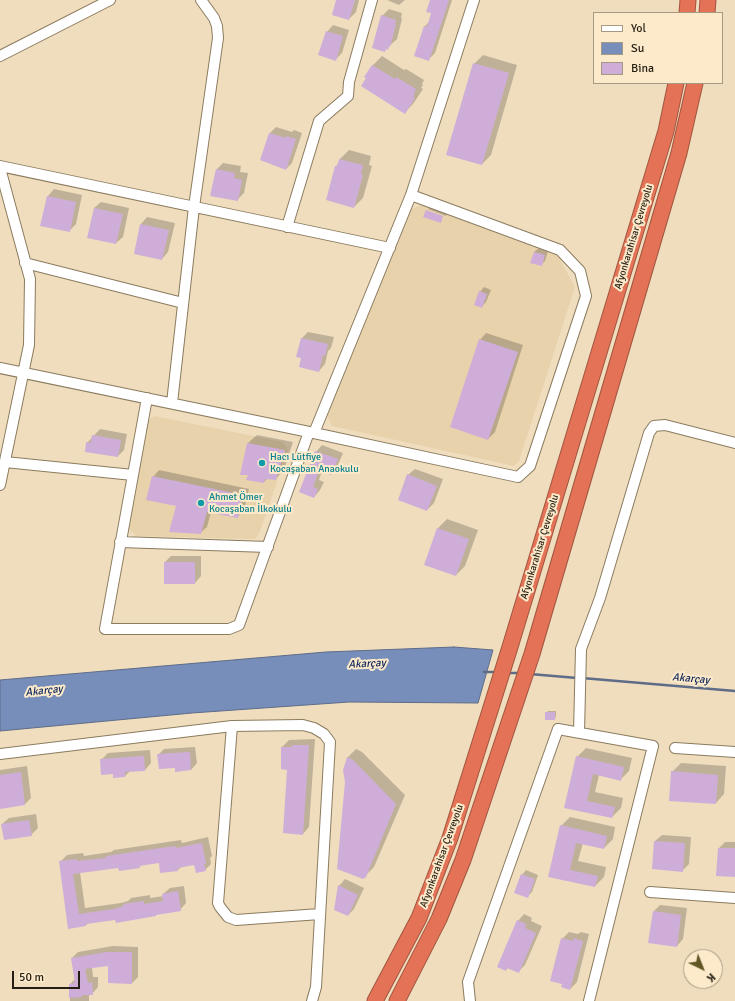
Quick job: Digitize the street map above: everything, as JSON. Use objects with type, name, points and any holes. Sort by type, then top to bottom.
[{"type":"highway","points":[[687,12],[688,0]]},
{"type":"highway","points":[[707,12],[708,0]]},
{"type":"highway","name":"Afyonkarahisar Çevreyolu","points":[[375,1001],[419,918],[450,838],[510,647],[666,131],[676,84]]},
{"type":"highway","name":"Afyonkarahisar Çevreyolu","points":[[397,1001],[439,919],[463,860],[532,654],[679,153],[695,84]]},
{"type":"street","points":[[0,56],[110,0]]},
{"type":"street","points":[[172,403],[194,207],[218,38],[218,26],[201,0]]},
{"type":"street","points":[[287,227],[319,121],[348,96],[349,82],[372,0]]},
{"type":"street","points":[[147,398],[105,629],[235,628],[240,625],[242,621],[268,547],[312,432],[411,195],[474,0]]},
{"type":"street","points":[[0,485],[29,345],[30,280],[0,167],[390,248]]},
{"type":"street","points":[[0,368],[312,432],[518,477],[530,466],[586,296],[580,271],[560,250],[411,195]]},
{"type":"street","points":[[26,264],[183,303]]},
{"type":"street","points":[[579,732],[581,649],[600,598],[651,430],[654,426],[665,425],[735,443]]},
{"type":"street","points":[[5,462],[133,475]]},
{"type":"street","points":[[120,542],[268,547]]},
{"type":"street","points":[[232,726],[218,903],[228,917],[236,920],[320,914]]},
{"type":"street","points":[[0,754],[232,726],[309,726],[319,730],[330,742],[316,987],[312,1001]]},
{"type":"street","points":[[470,1001],[468,982],[558,728],[653,746],[589,1001]]},
{"type":"street","points":[[675,748],[735,752]]},
{"type":"street","points":[[650,892],[735,898]]},
{"type":"shaded area","points":[[422,205],[558,256],[575,287],[519,461],[514,466],[332,426],[327,415],[411,209]]},
{"type":"shaded area","points":[[154,416],[283,442],[288,450],[259,534],[255,539],[136,536],[128,528],[147,421]]},
{"type":"water","points":[[454,647],[493,650],[478,703],[349,702],[192,713],[0,731],[0,680],[326,652]]},
{"type":"building","points":[[336,0],[355,0],[349,20],[332,15]]},
{"type":"building","points":[[430,0],[449,0],[429,61],[414,56],[424,26],[427,27],[431,13],[426,12]]},
{"type":"building","points":[[381,15],[396,20],[390,47],[389,46],[388,50],[386,49],[385,52],[372,48]]},
{"type":"building","points":[[326,31],[343,36],[336,61],[318,55]]},
{"type":"building","points":[[473,63],[509,73],[482,165],[446,155]]},
{"type":"building","points":[[372,65],[395,79],[396,77],[416,89],[413,97],[415,98],[405,114],[361,86],[366,78],[364,77]]},
{"type":"building","points":[[269,133],[296,139],[286,170],[260,160]]},
{"type":"building","points":[[339,159],[363,165],[361,174],[363,175],[354,208],[326,200],[335,166],[337,166]]},
{"type":"building","points":[[216,169],[235,173],[234,178],[242,180],[238,201],[210,196]]},
{"type":"building","points":[[47,196],[76,202],[70,232],[40,226]]},
{"type":"building","points":[[94,208],[123,214],[116,244],[87,238]]},
{"type":"building","points":[[426,210],[443,216],[441,223],[423,217]]},
{"type":"building","points":[[140,224],[169,230],[162,260],[134,254]]},
{"type":"building","points":[[534,252],[545,255],[542,266],[530,263]]},
{"type":"building","points":[[479,291],[487,294],[482,308],[474,305]]},
{"type":"building","points":[[301,338],[328,344],[325,356],[323,355],[319,372],[299,367],[301,358],[296,357]]},
{"type":"building","points":[[479,339],[518,352],[488,440],[450,427]]},
{"type":"building","points":[[92,435],[121,440],[118,457],[85,452],[86,442],[91,443]]},
{"type":"building","name":"Hacı Lütfiye Kocaşaban Anaokulu","points":[[247,443],[285,450],[276,480],[265,479],[264,483],[246,480],[248,475],[240,475]]},
{"type":"building","points":[[315,451],[338,459],[331,475],[319,470],[313,487],[318,489],[314,498],[299,492]]},
{"type":"building","points":[[407,474],[437,486],[427,511],[398,500]]},
{"type":"building","name":"Ahmet Ömer Kocaşaban İlkokulu","points":[[152,476],[243,495],[238,518],[207,512],[201,534],[169,532],[176,506],[146,500]]},
{"type":"building","points":[[437,528],[469,539],[456,576],[424,565]]},
{"type":"building","points":[[164,562],[195,562],[195,584],[164,584]]},
{"type":"building","points":[[545,712],[555,712],[555,720],[545,720]]},
{"type":"building","points":[[292,745],[309,745],[303,835],[283,833],[287,770],[281,769],[281,747],[292,747]]},
{"type":"building","points":[[190,752],[191,770],[175,772],[175,768],[159,769],[157,754]]},
{"type":"building","points":[[144,756],[145,771],[125,772],[125,777],[113,778],[113,774],[101,775],[100,759]]},
{"type":"building","points":[[576,756],[624,767],[621,781],[593,774],[587,801],[615,807],[612,818],[564,808]]},
{"type":"building","points":[[347,757],[353,760],[396,804],[366,877],[363,879],[337,869],[345,782],[343,770]]},
{"type":"building","points":[[671,771],[718,775],[716,804],[669,801]]},
{"type":"building","points":[[21,772],[25,805],[0,809],[0,775]]},
{"type":"building","points":[[29,820],[32,836],[4,840],[1,824]]},
{"type":"building","points":[[560,825],[607,836],[604,849],[576,843],[570,870],[598,876],[595,887],[548,877]]},
{"type":"building","points":[[654,841],[685,843],[683,872],[652,869]]},
{"type":"building","points":[[202,843],[206,871],[196,873],[194,865],[178,868],[178,871],[160,873],[159,863],[119,871],[118,868],[73,874],[79,914],[114,909],[124,906],[123,904],[144,901],[144,904],[163,901],[162,894],[178,891],[181,911],[116,923],[115,920],[86,924],[86,926],[68,929],[59,861],[106,858],[106,856],[175,846],[176,848]]},
{"type":"building","points":[[718,848],[735,848],[735,877],[716,876]]},
{"type":"building","points":[[521,874],[535,879],[528,898],[514,893]]},
{"type":"building","points":[[338,885],[358,895],[348,916],[334,910]]},
{"type":"building","points":[[653,911],[681,915],[677,947],[648,943]]},
{"type":"building","points":[[517,920],[526,924],[525,928],[536,933],[519,973],[507,968],[506,971],[497,967]]},
{"type":"building","points":[[561,938],[573,941],[573,938],[583,941],[570,990],[561,987],[562,984],[550,981]]},
{"type":"building","points":[[107,952],[132,952],[132,984],[108,983],[108,966],[85,969],[88,983],[92,982],[93,995],[82,995],[82,997],[69,998],[69,984],[75,983],[71,958]]},
{"type":"waterway","name":"Akarçay","points":[[484,672],[497,672]]},
{"type":"waterway","name":"Akarçay","points":[[506,673],[519,673]]},
{"type":"waterway","name":"Akarçay","points":[[530,674],[577,678]]},
{"type":"waterway","name":"Akarçay","points":[[582,678],[735,691]]},
{"type":"place","name":"Hacı Lütfiye Kocaşaban Anaokulu","points":[[262,463]]},
{"type":"place","name":"Ahmet Ömer Kocaşaban İlkokulu","points":[[201,503]]}]
